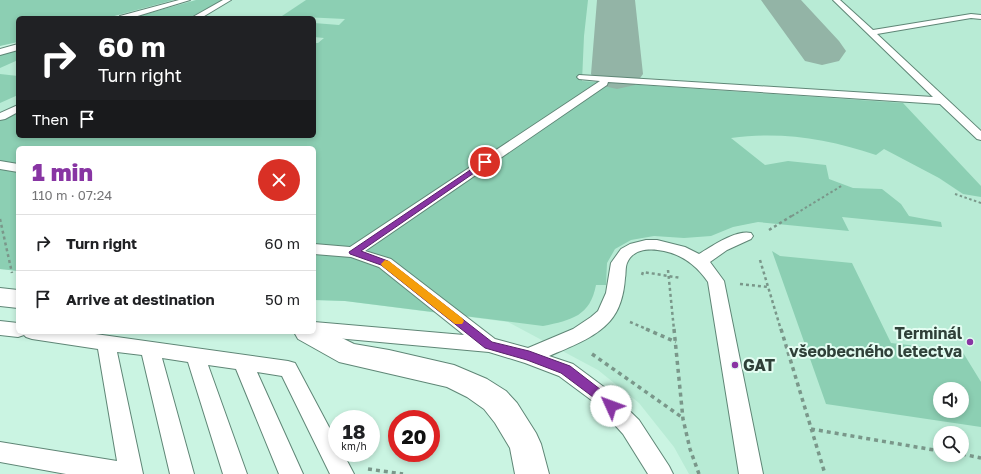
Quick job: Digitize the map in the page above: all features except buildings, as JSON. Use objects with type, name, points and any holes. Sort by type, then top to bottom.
[{"type":"street","points":[[0,297],[16,298]]},
{"type":"street","points":[[311,334],[349,354],[389,361],[454,377],[477,388],[495,400],[506,412],[525,444],[532,474]]},
{"type":"lane","points":[[130,16],[186,0]]},
{"type":"lane","points":[[199,16],[228,0]]},
{"type":"lane","points":[[836,0],[981,137]]},
{"type":"lane","points":[[871,33],[971,16],[981,17]]},
{"type":"lane","points":[[0,52],[16,48]]},
{"type":"lane","points":[[582,77],[943,101]]},
{"type":"lane","points":[[353,252],[604,83]]},
{"type":"lane","points":[[1,117],[16,109]]},
{"type":"lane","points":[[0,165],[16,168]]},
{"type":"lane","points":[[699,261],[722,247],[746,236]]},
{"type":"lane","points":[[529,356],[596,324],[605,316],[610,305],[617,278],[618,263],[623,255],[629,250],[640,246],[667,245],[682,250],[699,261],[716,281],[751,474]]},
{"type":"lane","points":[[316,249],[353,252],[385,263],[489,345]]},
{"type":"lane","points":[[0,328],[16,330]]},
{"type":"lane","points":[[316,329],[489,345],[529,356],[566,370],[601,396],[631,427],[661,474]]},
{"type":"lane","points":[[47,334],[288,369],[342,474]]},
{"type":"lane","points":[[0,452],[121,473],[106,342]]},
{"type":"lane","points":[[150,349],[182,474]]},
{"type":"lane","points":[[195,355],[235,474]]},
{"type":"lane","points":[[243,362],[291,474]]},
{"type":"path","points":[[769,230],[843,185]]},
{"type":"path","points":[[955,194],[981,203]]},
{"type":"path","points":[[0,219],[12,275]]},
{"type":"path","points":[[667,245],[668,276],[683,419],[690,449],[699,474]]},
{"type":"path","points":[[760,260],[825,474]]},
{"type":"path","points":[[641,279],[643,272],[768,287]]},
{"type":"path","points":[[627,321],[676,342]]},
{"type":"path","points":[[567,339],[587,350],[683,419]]},
{"type":"path","points":[[811,429],[933,450]]},
{"type":"path","points":[[969,455],[981,458]]},
{"type":"path","points":[[365,468],[404,474]]},
{"type":"shaded area","points":[[0,0],[174,0],[114,16],[16,16],[16,42],[0,46]]},
{"type":"shaded area","points":[[196,0],[981,0],[981,474],[689,474],[674,447],[639,403],[598,370],[508,322],[345,301],[316,300],[316,146],[16,146],[16,271],[0,269],[0,55],[16,51],[16,138],[316,138],[316,16],[139,16]]},
{"type":"shaded area","points":[[196,0],[223,0],[193,16],[139,16]]},
{"type":"shaded area","points":[[306,0],[588,0],[584,36],[582,81],[903,103],[981,186],[981,197],[963,194],[939,178],[884,149],[876,155],[858,149],[805,138],[768,135],[731,138],[765,165],[788,161],[826,165],[829,179],[853,188],[882,189],[901,204],[909,216],[941,222],[942,227],[842,217],[849,231],[758,222],[733,227],[711,236],[684,238],[654,236],[631,240],[615,249],[607,263],[606,285],[596,285],[589,304],[584,310],[571,319],[543,326],[345,301],[316,300],[316,146],[16,146],[16,271],[0,269],[0,113],[16,109],[16,138],[316,138],[316,43],[324,38],[316,37],[316,23],[339,25],[345,19],[316,18],[316,16],[282,16]]},
{"type":"shaded area","points":[[16,51],[16,61],[0,68],[0,55]]},
{"type":"shaded area","points":[[0,74],[16,76],[16,96],[0,103]]},
{"type":"shaded area","points":[[772,251],[780,256],[852,263],[891,343],[962,351],[981,382],[981,427],[826,404]]},
{"type":"taxiway","points":[[616,0],[617,74]]},
{"type":"taxiway","points":[[780,0],[822,51]]},
{"type":"slow traffic","points":[[385,264],[458,321]]},
{"type":"place","name":"Terminál všeobecného letectva","points":[[970,342]]},
{"type":"place","name":"GAT","points":[[735,365]]},
{"type":"route","points":[[485,162],[353,252],[385,263],[489,345],[529,356],[566,370],[601,396],[611,406]]}]
